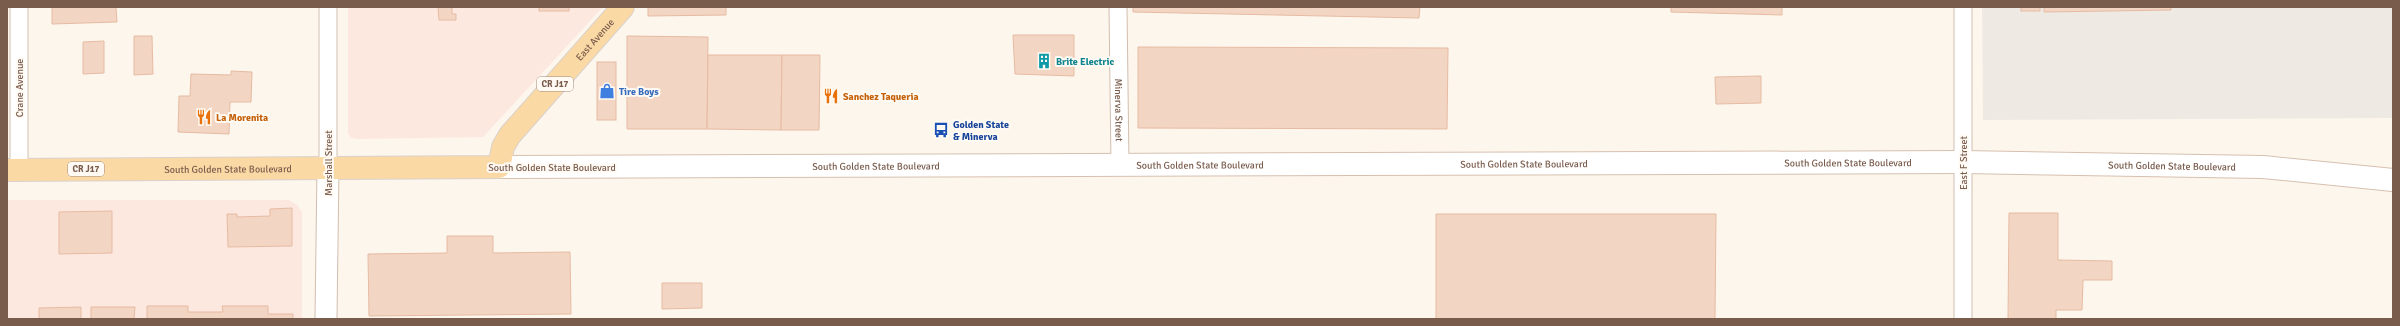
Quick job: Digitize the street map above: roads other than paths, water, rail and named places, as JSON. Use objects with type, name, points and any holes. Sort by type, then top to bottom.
[{"type":"main road","name":"East Avenue","points":[[499,167],[503,148],[510,135],[623,7]]},
{"type":"main road","name":"South Golden State Boulevard","points":[[13,169],[1963,162],[2263,166],[2393,180]]},
{"type":"street","name":"Crane Avenue","points":[[13,169],[19,7]]},
{"type":"street","name":"Marshall Street","points":[[326,319],[328,7]]},
{"type":"street","name":"Minerva Street","points":[[1118,7],[1120,165]]},
{"type":"street","name":"East F Street","points":[[1963,7],[1963,319]]},
{"type":"place","name":"Brite Electric","points":[[1044,61]]},
{"type":"place","name":"Tire Boys","points":[[607,91]]},
{"type":"place","name":"Sanchez Taqueria","points":[[831,96]]},
{"type":"place","name":"La Morenita","points":[[204,117]]},
{"type":"place","name":"Golden State & Minerva","points":[[941,130]]}]
